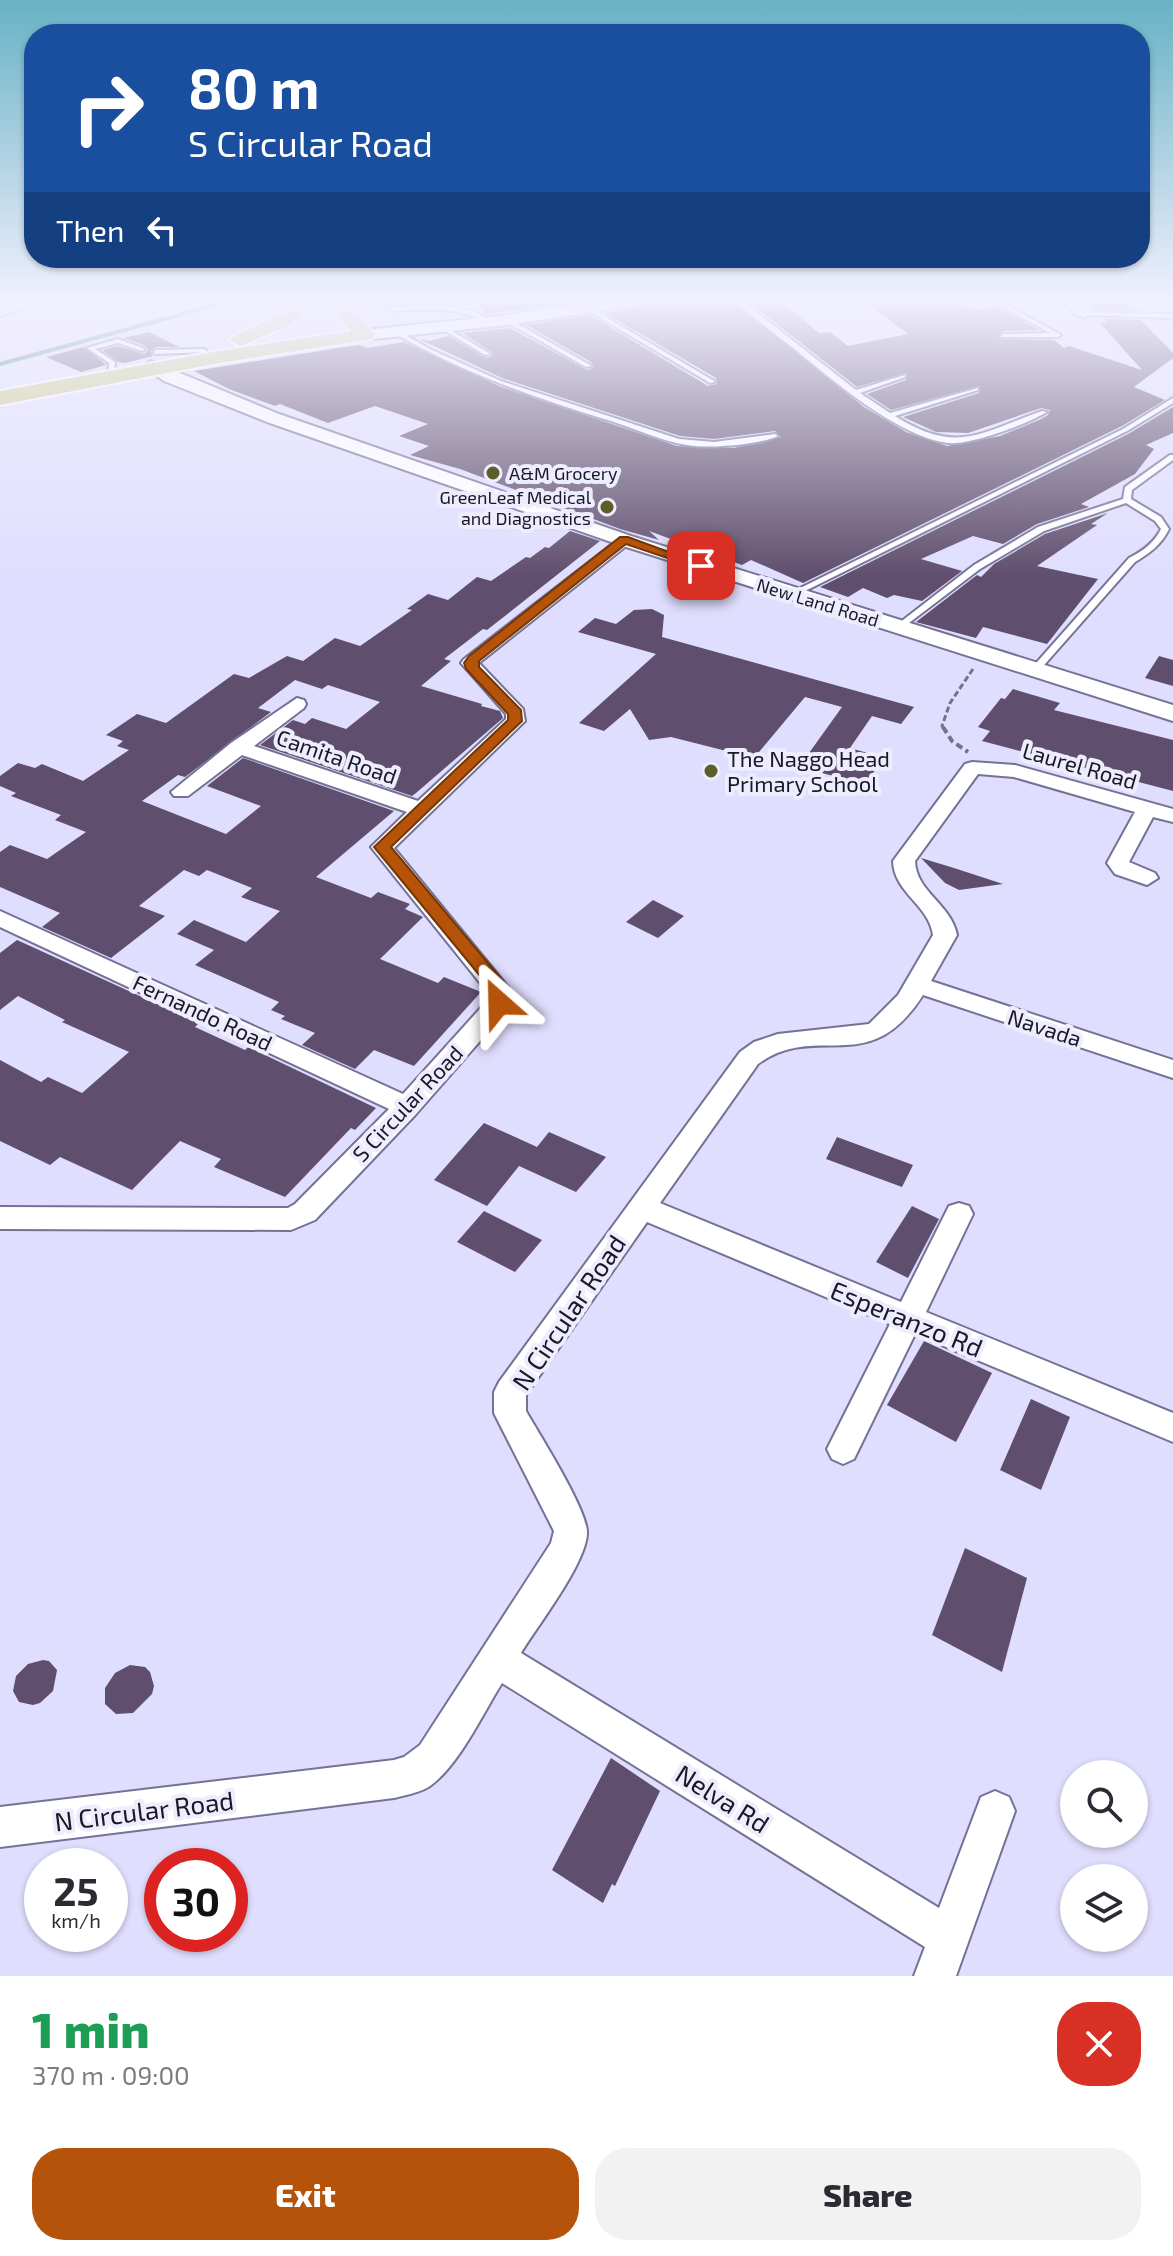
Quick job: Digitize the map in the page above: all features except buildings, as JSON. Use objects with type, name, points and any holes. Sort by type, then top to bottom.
[{"type":"street","name":"New Land Road","points":[[220,392],[273,418],[624,540],[1173,713]]},
{"type":"street","name":"S Circular Road","points":[[0,1218],[291,1219],[305,1212],[407,1107],[499,1003],[501,993],[382,847],[517,717],[470,663],[624,540]]},
{"type":"street","points":[[181,792],[297,704]]},
{"type":"street","name":"Camita Road","points":[[238,747],[420,809]]},
{"type":"street","name":"Laurel Road","points":[[982,768],[1173,816]]},
{"type":"street","name":"N Circular Road","points":[[0,1827],[378,1781],[414,1774],[433,1758],[567,1549],[571,1531],[567,1518],[510,1413],[510,1392],[640,1207],[761,1046],[879,1029],[890,1021],[917,985],[945,935],[941,917],[905,876],[904,861],[982,768]]},
{"type":"street","points":[[1147,809],[1118,863],[1123,869],[1147,878]]},
{"type":"street","name":"Fernando Road","points":[[0,918],[407,1107]]},
{"type":"street","name":"Navada","points":[[917,985],[1173,1069]]},
{"type":"street","name":"Esperanzo Rd","points":[[640,1207],[1173,1428]]},
{"type":"street","points":[[843,1449],[959,1214]]},
{"type":"street","name":"Nelva Rd","points":[[496,1659],[949,1938]]},
{"type":"street","points":[[935,1976],[995,1811]]},
{"type":"lane","points":[[525,392],[693,445],[775,436]]},
{"type":"lane","points":[[856,392],[933,440],[972,437],[1044,412]]},
{"type":"lane","points":[[891,415],[965,392]]},
{"type":"lane","points":[[792,594],[1125,430],[1173,400]]},
{"type":"lane","points":[[1127,500],[1128,489],[1173,457]]},
{"type":"lane","points":[[898,627],[977,567],[1041,529],[1127,500]]},
{"type":"lane","points":[[1035,670],[1132,560],[1151,550],[1161,538],[1165,529],[1158,519],[1127,500]]},
{"type":"path","points":[[982,768],[952,741],[942,726],[950,703],[985,655]]},
{"type":"place","name":"A&M Grocery","points":[[493,473]]},
{"type":"place","name":"GreenLeaf Medical and Diagnostics","points":[[607,507]]},
{"type":"place","name":"The Naggo Head Primary School","points":[[711,771]]},
{"type":"route","points":[[499,1003],[501,993],[498,986],[383,852],[382,847],[517,717],[473,669],[470,663],[474,658],[624,540],[701,566]]}]
